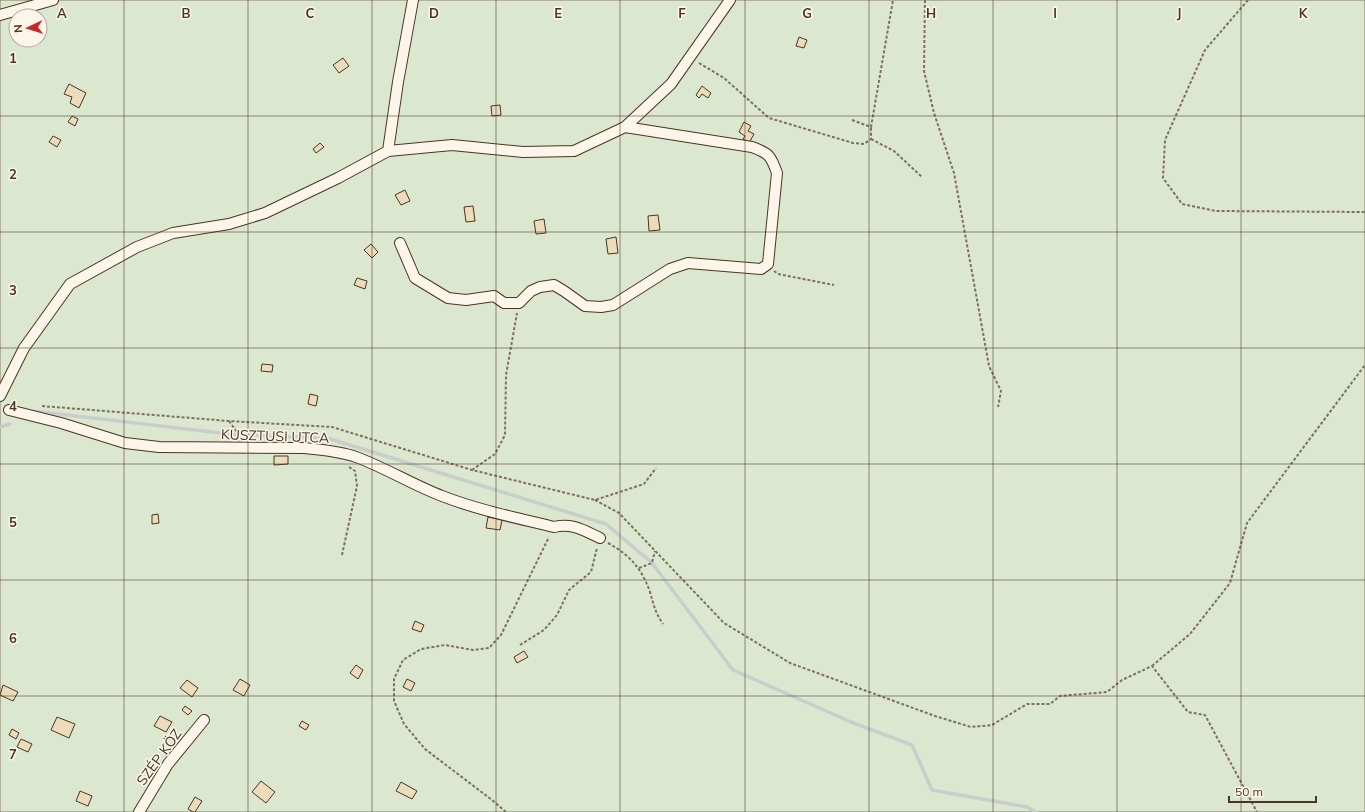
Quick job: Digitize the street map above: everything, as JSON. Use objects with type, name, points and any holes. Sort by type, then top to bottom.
[{"type":"street","points":[[0,15],[53,0]]},
{"type":"street","points":[[388,151],[398,82],[413,0]]},
{"type":"street","points":[[0,396],[24,348],[70,284],[137,247],[173,233],[229,224],[265,213],[338,178],[388,151],[452,145],[523,152],[574,151],[624,127],[671,84],[730,0]]},
{"type":"street","points":[[400,243],[415,278],[448,298],[466,300],[494,296],[504,303],[519,303],[531,291],[540,286],[554,285],[585,306],[601,307],[613,305],[670,269],[688,263],[761,269],[768,264],[777,173],[773,162],[766,152],[752,147],[624,127]]},
{"type":"street","name":"KUSZTUSI UTCA","points":[[9,410],[61,423],[125,443],[159,448],[305,448],[328,450],[354,456],[442,496],[482,509],[554,527],[564,525],[577,527],[600,538]]},
{"type":"street","name":"SZÉP KÖZ","points":[[139,812],[168,764],[204,720]]},
{"type":"path","points":[[871,139],[871,127],[893,0]]},
{"type":"path","points":[[925,0],[924,71],[934,113],[954,173],[989,366],[1001,391],[998,407]]},
{"type":"path","points":[[1248,0],[1205,50],[1165,140],[1163,178],[1182,204],[1216,211],[1365,212]]},
{"type":"path","points":[[690,57],[724,78],[769,118],[852,143],[864,144],[871,139]]},
{"type":"path","points":[[852,120],[871,127]]},
{"type":"path","points":[[871,139],[894,151],[922,177]]},
{"type":"path","points":[[768,264],[778,274],[834,285]]},
{"type":"path","points":[[472,470],[495,454],[505,435],[506,375],[519,303]]},
{"type":"path","points":[[38,406],[229,421],[332,427],[472,470],[595,500],[619,513],[724,623],[790,663],[935,716],[971,727],[992,725],[1027,704],[1050,704],[1060,696],[1107,692],[1122,680],[1152,666],[1190,634],[1230,583],[1247,523],[1365,365]]},
{"type":"path","points":[[229,421],[237,432],[238,438]]},
{"type":"path","points":[[342,555],[357,486],[355,472],[349,467]]},
{"type":"path","points":[[595,500],[644,484],[656,468]]},
{"type":"path","points":[[506,812],[424,750],[404,724],[394,701],[394,679],[403,660],[421,649],[445,645],[473,650],[489,648],[501,635],[554,527]]},
{"type":"path","points":[[520,645],[544,630],[557,615],[569,590],[591,572],[600,538],[619,549],[639,568],[649,591],[656,614],[663,624]]},
{"type":"path","points":[[639,568],[652,563],[655,551]]},
{"type":"path","points":[[1152,666],[1188,712],[1205,715],[1257,812]]},
{"type":"green space","points":[[0,0],[1365,0],[1365,812],[0,812]]},
{"type":"building","points":[[799,37],[807,40],[804,48],[796,46]]},
{"type":"building","points":[[343,58],[349,66],[339,73],[333,65]]},
{"type":"building","points":[[69,84],[86,93],[79,108],[70,103],[72,97],[64,94]]},
{"type":"building","points":[[702,86],[711,93],[708,98],[702,94],[699,98],[696,95]]},
{"type":"building","points":[[500,105],[501,115],[492,116],[491,106]]},
{"type":"building","points":[[72,116],[78,119],[75,126],[68,122]]},
{"type":"building","points":[[744,122],[751,126],[748,131],[754,134],[749,143],[743,139],[745,136],[739,132]]},
{"type":"building","points":[[53,136],[61,140],[57,147],[49,142]]},
{"type":"building","points":[[320,143],[324,147],[316,153],[313,149]]},
{"type":"building","points":[[405,190],[410,201],[401,205],[395,195]]},
{"type":"building","points":[[473,206],[475,221],[466,222],[464,207]]},
{"type":"building","points":[[658,215],[660,230],[649,231],[648,216]]},
{"type":"building","points":[[544,219],[546,233],[536,234],[534,221]]},
{"type":"building","points":[[616,237],[618,253],[608,254],[606,239]]},
{"type":"building","points":[[371,244],[378,252],[372,258],[364,250]]},
{"type":"building","points":[[357,278],[367,281],[365,289],[354,285]]},
{"type":"building","points":[[262,364],[273,365],[272,372],[261,371]]},
{"type":"building","points":[[310,394],[318,396],[316,406],[308,404]]},
{"type":"building","points":[[274,456],[288,456],[288,464],[274,465]]},
{"type":"building","points":[[158,514],[159,523],[152,524],[152,515]]},
{"type":"building","points":[[488,517],[502,520],[500,530],[486,528]]},
{"type":"building","points":[[415,621],[424,625],[421,632],[412,629]]},
{"type":"building","points":[[524,651],[528,657],[517,663],[514,657]]},
{"type":"building","points":[[356,665],[363,670],[358,679],[350,673]]},
{"type":"building","points":[[240,679],[250,685],[244,696],[233,690]]},
{"type":"building","points":[[407,679],[415,683],[411,691],[403,687]]},
{"type":"building","points":[[187,680],[198,688],[192,697],[180,688]]},
{"type":"building","points":[[3,685],[18,692],[13,701],[0,695]]},
{"type":"building","points":[[185,706],[192,711],[188,715],[182,710]]},
{"type":"building","points":[[160,716],[172,722],[166,732],[154,726]]},
{"type":"building","points":[[57,717],[75,724],[69,738],[51,730]]},
{"type":"building","points":[[302,721],[309,725],[306,730],[299,726]]},
{"type":"building","points":[[12,729],[19,733],[16,739],[9,735]]},
{"type":"building","points":[[21,739],[32,744],[28,752],[17,747]]},
{"type":"building","points":[[261,781],[275,792],[266,803],[252,792]]},
{"type":"building","points":[[401,782],[417,791],[412,799],[396,791]]},
{"type":"building","points":[[80,791],[92,796],[88,806],[76,801]]},
{"type":"building","points":[[195,797],[202,801],[195,812],[193,812],[188,809]]},
{"type":"waterway","points":[[33,411],[238,435],[327,438],[606,524],[652,563],[733,670],[851,722],[912,745],[932,790],[1027,807],[1036,812]]},
{"type":"waterway","points":[[0,427],[10,424]]}]
